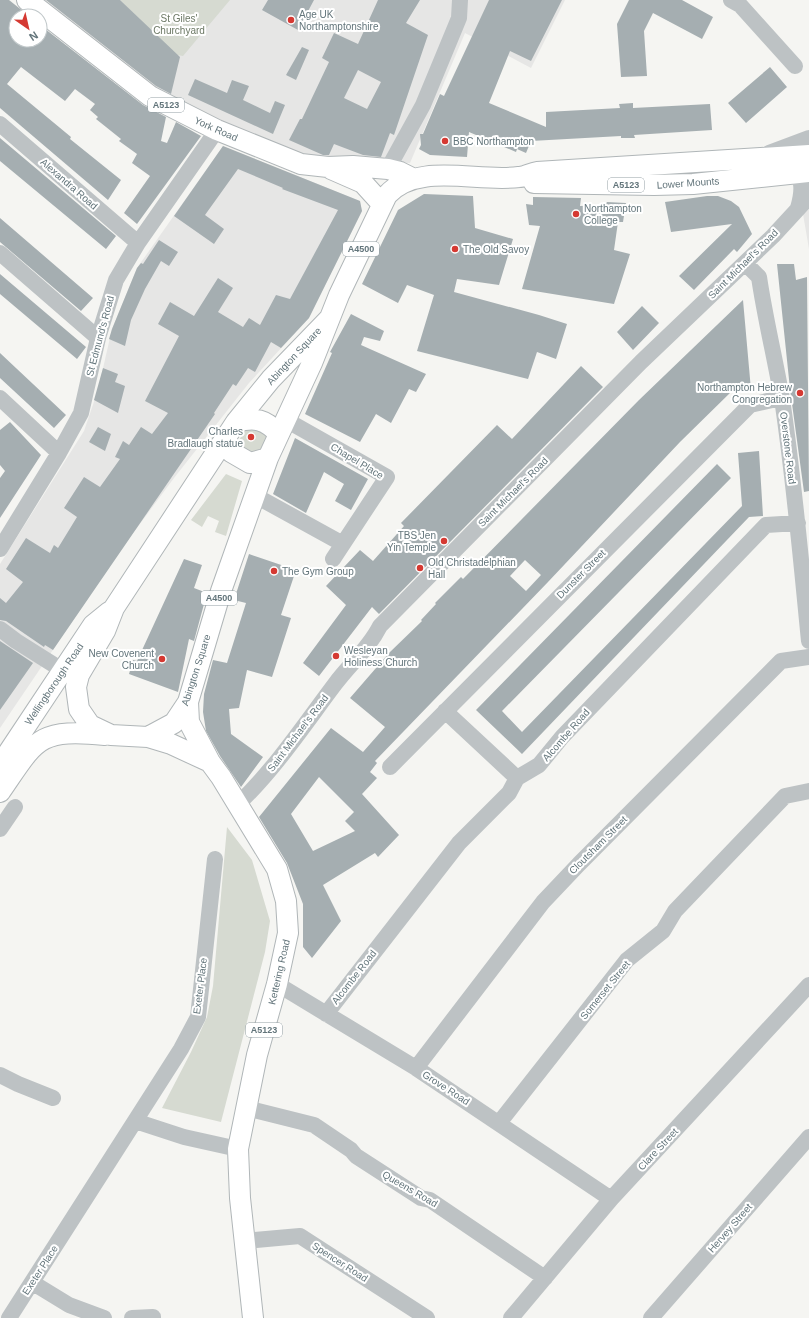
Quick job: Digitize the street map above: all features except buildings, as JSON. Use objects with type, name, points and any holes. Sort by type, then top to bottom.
[{"type":"main road","name":"York Road","points":[[27,0],[150,96],[217,130],[290,161],[328,168],[353,166],[388,169],[400,172],[412,178]]},
{"type":"main road","name":"Lower Mounts","points":[[412,178],[520,177],[536,172],[809,155]]},
{"type":"main road","points":[[328,168],[363,183],[382,204]]},
{"type":"main road","name":"Lower Mounts","points":[[520,177],[536,184],[654,185],[693,184],[804,173]]},
{"type":"main road","name":"Abington Square","points":[[329,319],[271,379],[236,422],[114,608],[105,632],[79,675],[76,687],[79,709],[90,725],[111,735],[148,737],[174,722],[188,702],[221,591],[268,458],[312,363],[329,319],[382,204],[387,195],[395,187],[412,178]]},
{"type":"main road","points":[[236,422],[256,419],[272,426],[282,427]]},
{"type":"main road","points":[[222,443],[231,452],[250,463],[268,458]]},
{"type":"main road","name":"Wellingborough Road","points":[[0,765],[93,625],[114,608]]},
{"type":"main road","name":"A5123","points":[[188,702],[189,722],[210,762]]},
{"type":"main road","points":[[0,792],[28,752],[36,744],[49,736],[75,732],[111,735]]},
{"type":"main road","name":"A5123","points":[[148,737],[171,744],[210,762]]},
{"type":"main road","name":"Kettering Road","points":[[210,762],[221,777],[276,869],[286,901],[288,933],[277,984],[257,1055],[238,1149],[240,1198],[253,1318]]},
{"type":"street","points":[[390,165],[423,106],[459,18],[460,0]]},
{"type":"street","points":[[731,0],[740,5],[795,66]]},
{"type":"street","name":"Alexandra Road","points":[[0,124],[138,243]]},
{"type":"street","name":"St Edmund's Road","points":[[0,550],[81,413],[98,338],[116,280],[138,243],[217,130]]},
{"type":"street","points":[[750,159],[809,138]]},
{"type":"street","points":[[778,158],[804,173],[802,193],[798,208]]},
{"type":"street","name":"Saint Michael's Road","points":[[238,805],[259,784],[344,672],[372,642],[380,626],[641,362],[745,263],[809,197]]},
{"type":"street","points":[[0,253],[98,338]]},
{"type":"street","name":"Overstone Road","points":[[745,263],[759,277],[761,299],[782,398],[798,523],[809,640]]},
{"type":"street","name":"Dunster Street","points":[[390,767],[750,405],[782,398]]},
{"type":"street","points":[[2,406],[59,452]]},
{"type":"street","name":"Chapel Place","points":[[282,427],[387,477],[333,559]]},
{"type":"street","points":[[254,495],[343,544]]},
{"type":"street","name":"Alcombe Road","points":[[326,1014],[459,843],[509,793],[517,778],[539,765],[562,737],[766,525],[798,523]]},
{"type":"street","points":[[0,629],[62,670]]},
{"type":"street","name":"Cloutsham Street","points":[[416,1068],[543,902],[579,864],[781,661],[809,657]]},
{"type":"street","points":[[445,711],[517,778]]},
{"type":"street","name":"Somerset Street","points":[[499,1123],[627,960],[663,931],[674,911],[785,796],[809,791]]},
{"type":"street","points":[[0,829],[15,807]]},
{"type":"street","name":"Exeter Place","points":[[9,1318],[33,1283],[181,1049],[198,1017],[215,859]]},
{"type":"street","name":"Grove Road","points":[[277,984],[416,1068],[611,1199]]},
{"type":"street","name":"Clare Street","points":[[511,1318],[611,1199],[809,985]]},
{"type":"street","points":[[0,1075],[53,1098]]},
{"type":"street","name":"Queens Road","points":[[246,1108],[314,1125],[352,1150],[356,1156],[421,1198],[430,1200],[545,1278]]},
{"type":"street","points":[[135,1121],[184,1137],[238,1149]]},
{"type":"street","name":"Hervey Street","points":[[651,1318],[809,1137]]},
{"type":"street","name":"Spencer Road","points":[[244,1241],[300,1236],[427,1318]]},
{"type":"street","points":[[33,1283],[69,1305],[104,1318]]},
{"type":"street","points":[[132,1318],[153,1317]]},
{"type":"shaded area","points":[[28,0],[565,0],[531,68],[465,33],[410,163],[312,159],[232,137],[112,67],[48,16],[48,8],[38,8]]},
{"type":"shaded area","points":[[223,146],[360,201],[362,211],[309,318],[249,383],[174,478],[122,548],[0,728],[0,564],[84,431],[98,390],[112,329],[137,268]]},
{"type":"shaded area","points":[[809,209],[809,249],[803,214]]},
{"type":"green space","name":"St Giles' Churchyard","points":[[120,0],[230,0],[183,56],[177,55],[169,48]]},
{"type":"green space","points":[[247,427],[264,430],[267,439],[261,452],[253,456],[240,450],[238,442]]},
{"type":"green space","points":[[226,474],[242,481],[226,536],[215,532],[219,521],[208,516],[202,527],[191,520]]},
{"type":"green space","points":[[227,827],[252,860],[270,921],[265,952],[221,1122],[162,1108],[207,1017],[213,986]]},
{"type":"place","name":"Age UK Northamptonshire","points":[[291,20]]},
{"type":"place","name":"BBC Northampton","points":[[445,141]]},
{"type":"place","name":"Northampton College","points":[[576,214]]},
{"type":"place","name":"The Old Savoy","points":[[455,249]]},
{"type":"place","name":"Northampton Hebrew Congregation","points":[[800,393]]},
{"type":"place","name":"Charles Bradlaugh statue","points":[[251,437]]},
{"type":"place","name":"TBS Jen Yin Temple","points":[[444,541]]},
{"type":"place","name":"Old Christadelphian Hall","points":[[420,568]]},
{"type":"place","name":"The Gym Group","points":[[274,571]]},
{"type":"place","name":"Wesleyan Holiness Church","points":[[336,656]]},
{"type":"place","name":"New Covenent Church","points":[[162,659]]}]
